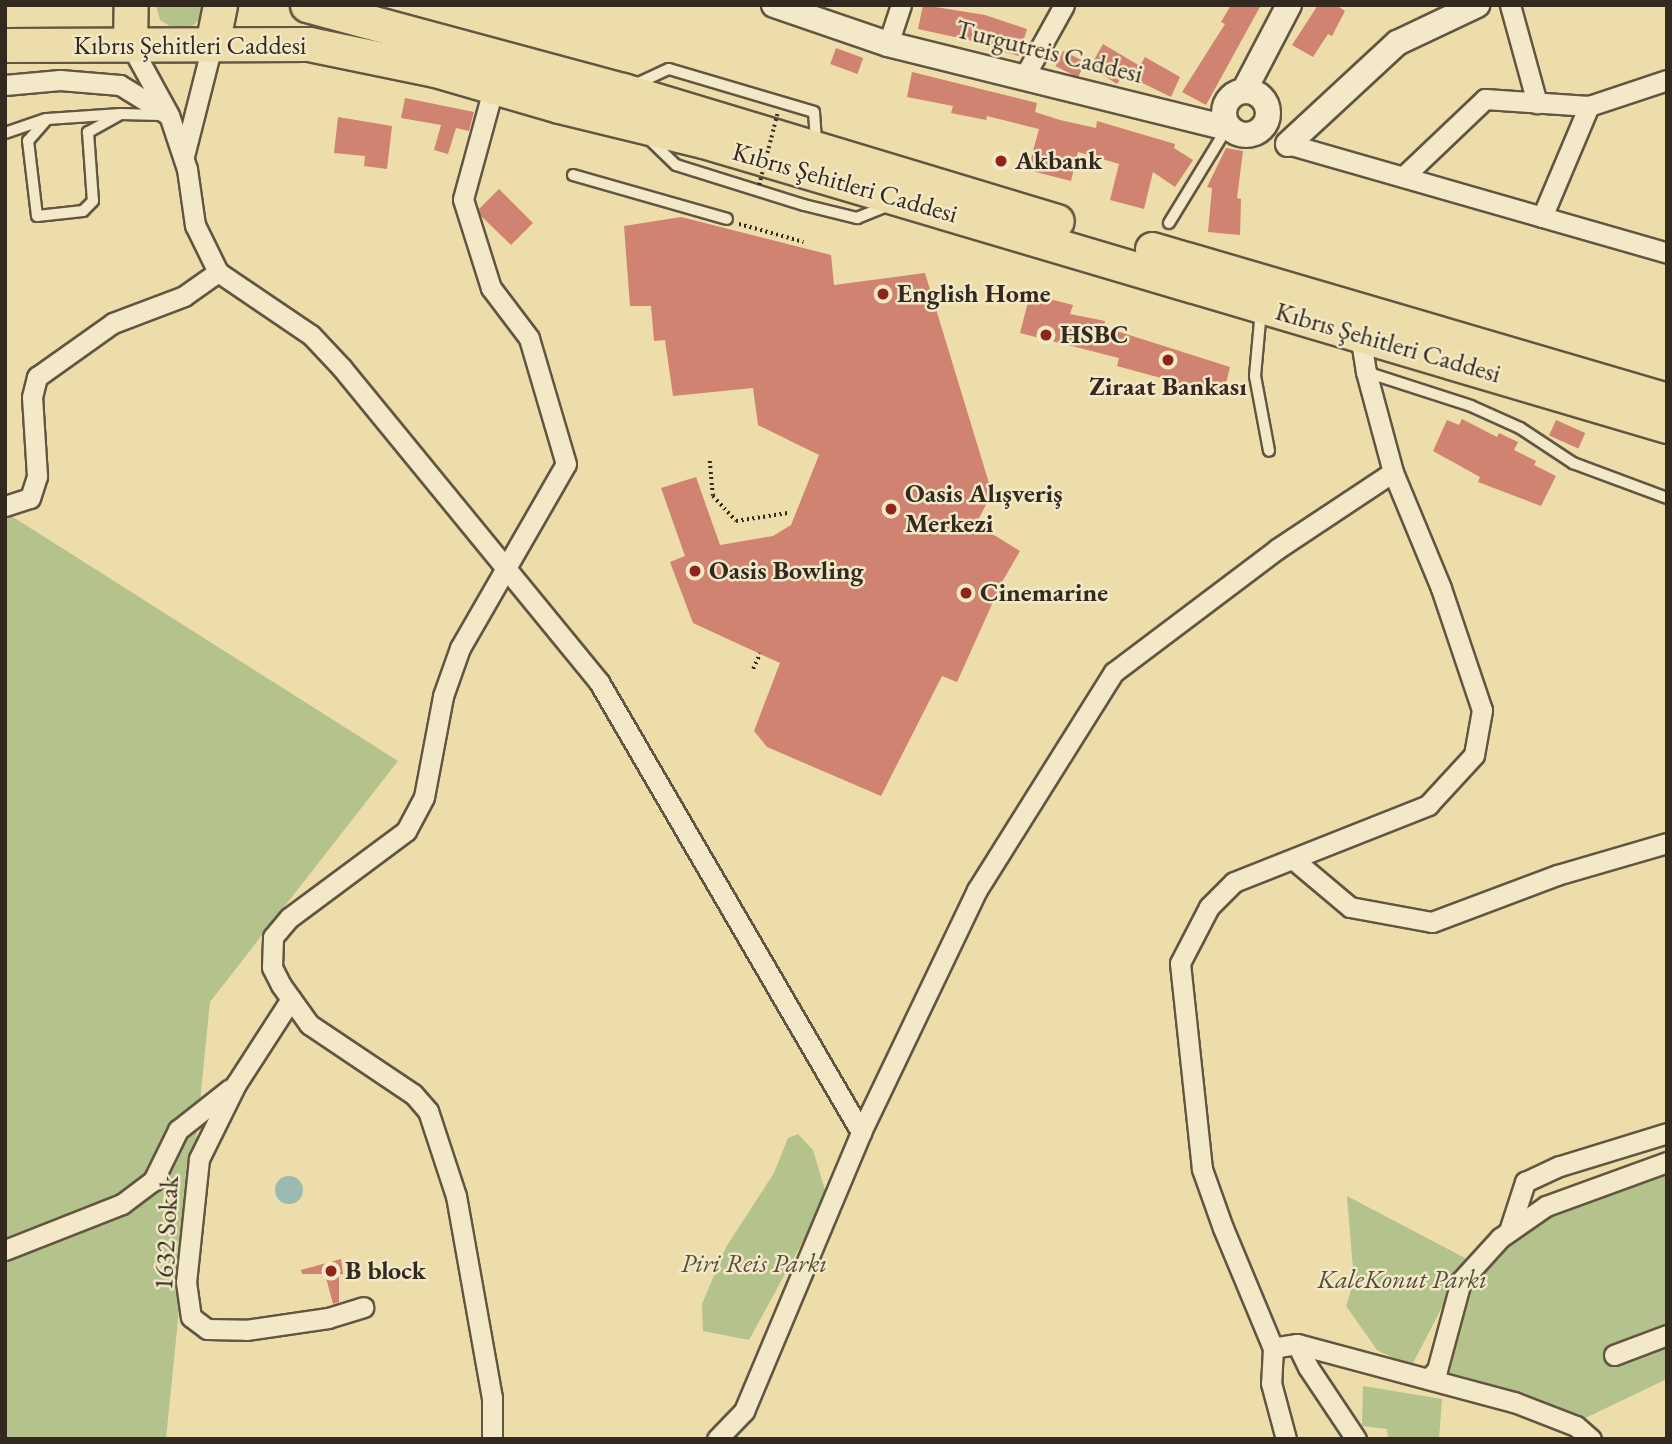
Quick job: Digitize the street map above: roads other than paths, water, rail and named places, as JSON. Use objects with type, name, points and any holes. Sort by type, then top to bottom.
[{"type":"highway","points":[[130,44],[131,5]]},
{"type":"highway","points":[[212,45],[220,5]]},
{"type":"highway","name":"Kıbrıs Şehitleri Caddesi","points":[[307,5],[623,90],[1667,400]]},
{"type":"highway","name":"Kıbrıs Şehitleri Caddesi","points":[[5,45],[309,44],[494,86],[703,141],[1667,426]]},
{"type":"street","name":"Turgutreis Caddesi","points":[[774,5],[888,44],[1228,124],[1288,144]]},
{"type":"street","points":[[888,44],[901,5]]},
{"type":"street","points":[[1024,77],[1064,5]]},
{"type":"street","points":[[1258,99],[1231,97],[1228,124],[1266,120],[1258,99],[1260,61],[1289,5]]},
{"type":"street","points":[[1288,144],[1397,43],[1477,5]]},
{"type":"street","points":[[1510,5],[1537,103]]},
{"type":"street","points":[[130,44],[169,115],[184,156],[195,225],[218,272],[311,335],[342,368],[504,570],[599,682],[861,1132]]},
{"type":"street","points":[[184,156],[212,45]]},
{"type":"street","points":[[5,85],[60,80],[120,85],[169,115]]},
{"type":"street","points":[[1403,177],[1485,99],[1589,106],[1667,80]]},
{"type":"street","points":[[492,1439],[492,1398],[456,1196],[428,1111],[413,1094],[309,1024],[272,967],[273,937],[289,918],[406,831],[425,797],[443,696],[460,649],[566,464],[529,338],[491,288],[463,199],[494,86]]},
{"type":"street","points":[[1258,99],[1288,144],[1667,253]]},
{"type":"street","points":[[1542,217],[1589,106]]},
{"type":"street","points":[[5,506],[30,498],[37,476],[32,397],[37,377],[113,323],[184,296],[218,272]]},
{"type":"street","points":[[1286,1439],[1271,1383],[1273,1348],[1223,1228],[1202,1169],[1180,964],[1209,907],[1234,882],[1428,805],[1474,755],[1482,710],[1441,588],[1392,472],[1366,372],[1360,334]]},
{"type":"street","points":[[717,1439],[744,1411],[861,1132],[977,890],[1114,673],[1277,549],[1392,472]]},
{"type":"street","points":[[1294,860],[1350,907],[1432,922],[1557,874],[1667,843]]},
{"type":"street","name":"1632 Sokak","points":[[291,999],[236,1084],[199,1159],[187,1282],[191,1317],[207,1329],[246,1329],[328,1318],[363,1307]]},
{"type":"street","points":[[5,1250],[121,1204],[153,1181],[178,1130],[236,1084]]},
{"type":"street","points":[[1509,1231],[1525,1182],[1560,1166],[1667,1133]]},
{"type":"street","points":[[1428,1379],[1437,1370],[1461,1281],[1509,1231],[1546,1206],[1667,1162]]},
{"type":"street","points":[[1614,1355],[1667,1335]]},
{"type":"street","points":[[1273,1348],[1297,1344],[1514,1402],[1576,1426],[1591,1439]]},
{"type":"street","points":[[1297,1344],[1308,1367],[1356,1439]]},
{"type":"lane","points":[[5,133],[47,119],[121,114],[169,115]]},
{"type":"lane","points":[[47,119],[27,141],[37,216],[83,211],[93,201],[88,132],[121,114]]},
{"type":"lane","points":[[1169,223],[1228,124]]},
{"type":"lane","points":[[573,174],[730,221]]},
{"type":"lane","points":[[1261,306],[1255,376],[1269,451]]},
{"type":"lane","points":[[1366,372],[1471,406],[1520,428],[1573,463],[1667,498]]},
{"type":"water","points":[[289,1176],[299,1180],[303,1190],[299,1200],[289,1204],[279,1200],[275,1190],[279,1180]]},
{"type":"place","name":"Akbank","points":[[1001,161]]},
{"type":"place","name":"English Home","points":[[883,294]]},
{"type":"place","name":"HSBC","points":[[1046,335]]},
{"type":"place","name":"Ziraat Bankası","points":[[1168,360]]},
{"type":"place","name":"Oasis Alışveriş Merkezi","points":[[891,509]]},
{"type":"place","name":"Oasis Bowling","points":[[695,571]]},
{"type":"place","name":"Cinemarine","points":[[966,593]]},
{"type":"place","name":"B block","points":[[331,1271]]},
{"type":"park label","name":"Piri Reis Parkı","points":[[754,1264]]},
{"type":"park label","name":"KaleKonut Parkı","points":[[1402,1280]]}]
